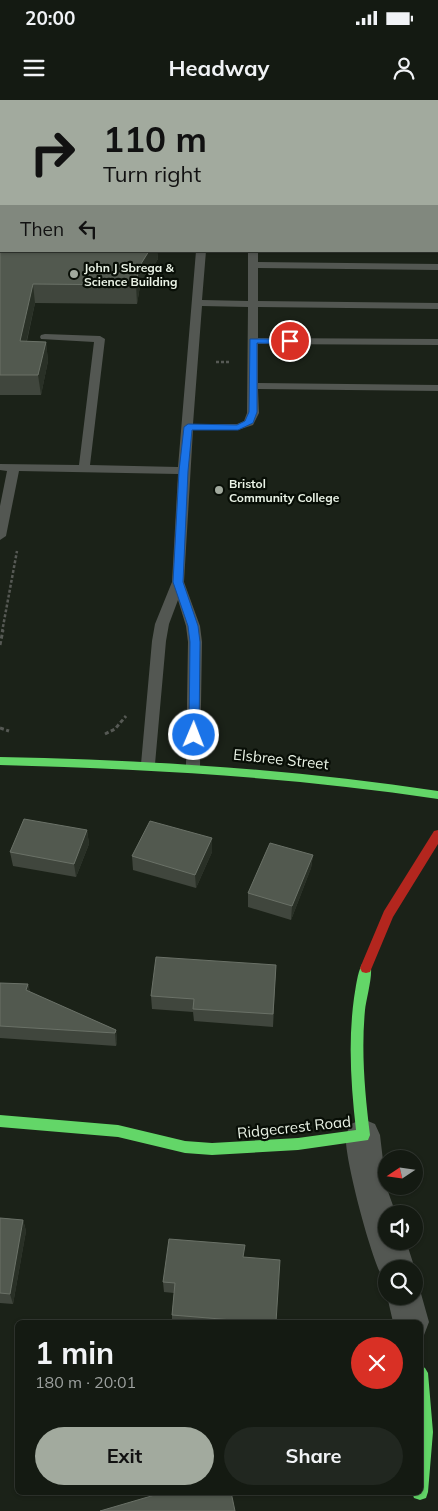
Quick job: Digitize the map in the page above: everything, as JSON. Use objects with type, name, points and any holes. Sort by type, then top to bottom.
[{"type":"street","name":"Elsbree Street","points":[[0,761],[193,766],[312,777],[438,795]]},
{"type":"street","name":"Ridgecrest Road","points":[[0,1121],[118,1131],[170,1144],[212,1149],[298,1144],[362,1135],[357,1040],[360,997],[366,968],[389,910],[438,834]]},
{"type":"street","points":[[362,1135],[369,1183],[378,1212]]},
{"type":"street","points":[[407,1305],[411,1320]]},
{"type":"street","points":[[423,1394],[425,1453],[423,1469]]},
{"type":"street","points":[[416,1511],[419,1495]]},
{"type":"lane","points":[[148,764],[159,641],[162,624],[178,582],[184,471],[201,252]]},
{"type":"lane","points":[[188,427],[238,427],[249,423],[253,412],[253,252]]},
{"type":"lane","points":[[253,265],[438,267]]},
{"type":"lane","points":[[197,303],[438,306]]},
{"type":"lane","points":[[45,338],[100,339],[84,468]]},
{"type":"lane","points":[[253,341],[438,342]]},
{"type":"lane","points":[[253,386],[438,388]]},
{"type":"lane","points":[[0,467],[184,471]]},
{"type":"lane","points":[[0,536],[14,467]]},
{"type":"lane","points":[[178,582],[193,626],[195,642],[193,766]]},
{"type":"path","points":[[154,282],[184,282]]},
{"type":"path","points":[[208,362],[233,362]]},
{"type":"path","points":[[0,646],[18,548]]},
{"type":"path","points":[[104,734],[114,729],[125,718],[129,709]]},
{"type":"path","points":[[0,728],[10,731]]},
{"type":"building","points":[[0,252],[148,252],[139,267],[136,285],[33,284],[20,341],[46,342],[38,375],[0,375]]},
{"type":"building","points":[[24,819],[87,830],[74,864],[10,852]]},
{"type":"building","points":[[150,821],[212,838],[195,875],[132,856]]},
{"type":"building","points":[[270,843],[313,855],[292,906],[248,893]]},
{"type":"building","points":[[156,957],[276,965],[273,1014],[193,1009],[194,999],[151,996]]},
{"type":"building","points":[[0,983],[28,984],[26,990],[116,1030],[115,1033],[0,1026]]},
{"type":"building","points":[[0,1218],[23,1220],[10,1294],[0,1293]]},
{"type":"building","points":[[169,1239],[245,1245],[243,1257],[280,1260],[276,1320],[233,1320],[172,1315],[175,1283],[163,1282]]},
{"type":"building","points":[[155,1495],[232,1495],[235,1511],[100,1511]]},
{"type":"traffic: fast","points":[[0,761],[110,764],[274,774],[438,795]]},
{"type":"traffic: fast","points":[[0,1121],[118,1131],[185,1147],[212,1149],[298,1144],[363,1135],[359,1093],[357,1030],[366,968]]},
{"type":"traffic: fast","points":[[423,1408],[425,1432],[423,1456]]},
{"type":"traffic: jam","points":[[366,968],[388,915],[438,834]]},
{"type":"place","name":"John J Sbrega & Science Building","points":[[74,274]]},
{"type":"place","name":"Bristol Community College","points":[[219,490]]},
{"type":"route","points":[[194,735],[195,642],[193,626],[178,582],[188,427],[238,427],[249,423],[253,412],[253,341],[290,341]]}]
